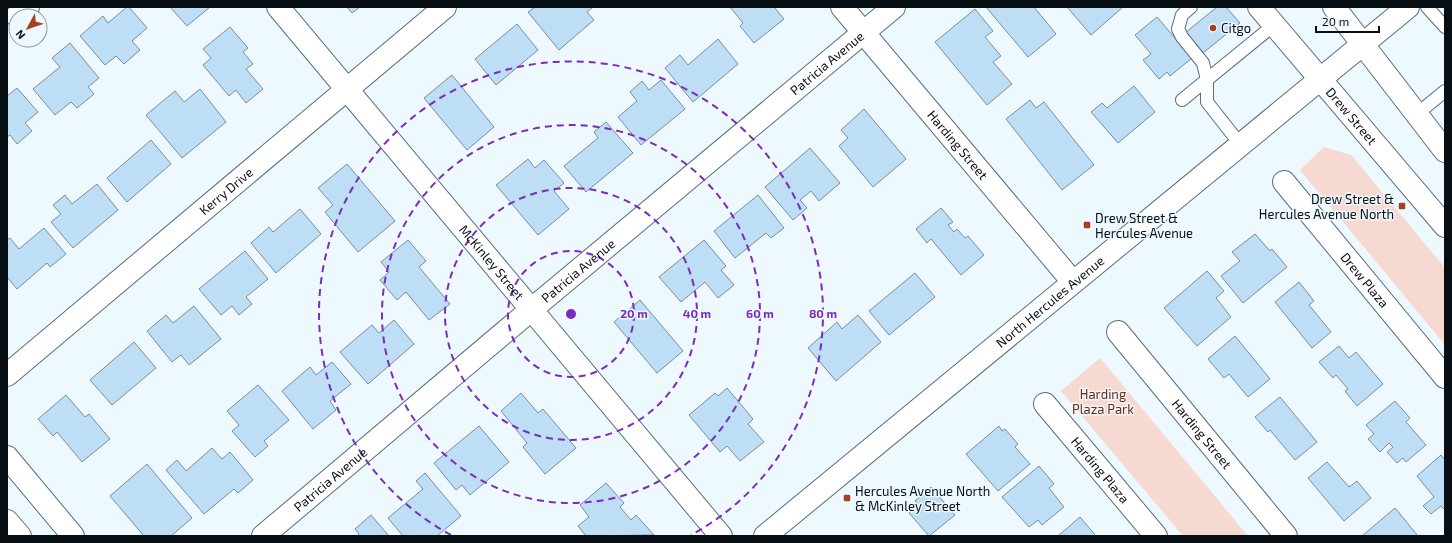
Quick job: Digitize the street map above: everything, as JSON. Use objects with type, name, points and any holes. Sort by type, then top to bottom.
[{"type":"street","name":"McKinley Street","points":[[278,7],[532,309],[720,536]]},
{"type":"street","name":"Kerry Drive","points":[[7,375],[445,7]]},
{"type":"street","name":"Harding Street","points":[[842,7],[1073,282]]},
{"type":"street","name":"Patricia Avenue","points":[[264,536],[532,309],[894,7]]},
{"type":"street","name":"Drew Street","points":[[1259,7],[1445,226]]},
{"type":"street","points":[[1334,7],[1445,151]]},
{"type":"street","name":"North Hercules Avenue","points":[[765,536],[1408,7]]},
{"type":"street","name":"Drew Plaza","points":[[1284,182],[1445,377]]},
{"type":"street","name":"Harding Street","points":[[1118,332],[1286,536]]},
{"type":"street","name":"Harding Plaza","points":[[1045,404],[1156,536]]},
{"type":"street","points":[[7,457],[73,536]]},
{"type":"street","points":[[7,521],[20,536]]},
{"type":"lane","points":[[1191,7],[1182,15],[1178,28],[1182,37],[1203,64],[1207,80],[1207,102],[1240,144]]},
{"type":"lane","points":[[1428,7],[1445,27]]},
{"type":"lane","points":[[1182,100],[1274,25]]},
{"type":"lane","points":[[1417,114],[1445,91]]},
{"type":"green space","points":[[1324,147],[1351,155],[1445,268],[1445,345],[1300,170]]},
{"type":"green space","name":"Harding Plaza Park","points":[[1100,358],[1248,536],[1183,536],[1061,391]]},
{"type":"building","points":[[127,7],[129,7],[147,28],[132,41],[140,50],[124,64],[116,56],[105,65],[80,36],[103,16],[108,23]]},
{"type":"building","points":[[170,7],[210,7],[187,26]]},
{"type":"building","points":[[347,7],[360,7],[352,13]]},
{"type":"building","points":[[535,7],[593,7],[587,12],[594,20],[559,50],[528,12]]},
{"type":"building","points":[[730,7],[774,7],[784,19],[754,43],[740,26],[743,23]]},
{"type":"building","points":[[986,7],[1034,7],[1056,34],[1028,57]]},
{"type":"building","points":[[1067,7],[1123,7],[1091,35]]},
{"type":"building","name":"Citgo","points":[[1217,7],[1226,7],[1240,23],[1203,53],[1185,33]]},
{"type":"building","points":[[975,9],[993,31],[985,37],[1001,56],[993,62],[1012,84],[987,105],[935,42]]},
{"type":"building","points":[[1157,17],[1192,58],[1170,76],[1167,72],[1159,79],[1143,60],[1151,54],[1135,35]]},
{"type":"building","points":[[517,24],[538,50],[496,85],[475,59]]},
{"type":"building","points":[[230,27],[248,48],[243,52],[253,64],[246,69],[263,89],[246,103],[236,90],[229,96],[203,65],[211,58],[203,49]]},
{"type":"building","points":[[718,39],[738,64],[693,102],[665,68],[680,55],[688,65]]},
{"type":"building","points":[[70,43],[99,78],[88,87],[94,94],[77,108],[71,102],[55,115],[33,89],[60,67],[52,58]]},
{"type":"building","points":[[452,75],[494,127],[467,150],[424,98]]},
{"type":"building","points":[[661,80],[685,109],[641,145],[618,117],[637,101],[630,92],[642,81],[649,90]]},
{"type":"building","points":[[1134,86],[1155,112],[1118,143],[1091,112],[1102,103],[1107,108]]},
{"type":"building","points":[[17,88],[38,112],[25,123],[32,131],[17,144],[10,135],[7,137],[7,96]]},
{"type":"building","points":[[200,89],[226,122],[182,158],[146,115],[175,91],[184,102]]},
{"type":"building","points":[[1030,100],[1036,108],[1044,102],[1094,165],[1062,190],[1006,119]]},
{"type":"building","points":[[864,109],[906,159],[873,187],[839,146],[848,138],[841,130]]},
{"type":"building","points":[[606,122],[633,153],[586,192],[564,166],[598,138],[594,132]]},
{"type":"building","points":[[151,140],[171,164],[127,202],[107,178]]},
{"type":"building","points":[[810,148],[840,183],[819,201],[811,191],[800,200],[807,208],[793,220],[765,187]]},
{"type":"building","points":[[528,159],[535,168],[544,160],[564,183],[554,191],[569,209],[538,235],[496,185]]},
{"type":"building","points":[[347,164],[395,221],[358,252],[325,212],[333,205],[318,188]]},
{"type":"building","points":[[97,184],[118,210],[73,248],[51,222],[61,214],[53,205],[65,195],[72,204]]},
{"type":"building","points":[[758,195],[784,228],[771,238],[766,233],[735,258],[714,231]]},
{"type":"building","points":[[941,208],[953,222],[948,225],[954,232],[957,229],[965,238],[968,236],[984,255],[961,275],[931,239],[927,243],[916,229]]},
{"type":"building","points":[[300,209],[321,234],[276,273],[251,243],[269,227],[273,232]]},
{"type":"building","points":[[44,228],[66,254],[50,267],[47,263],[17,289],[7,277],[7,240],[10,238],[19,249]]},
{"type":"building","points":[[1255,234],[1270,251],[1272,249],[1287,267],[1243,303],[1221,276],[1240,261],[1232,252]]},
{"type":"building","points":[[408,240],[426,261],[419,267],[450,304],[429,320],[406,292],[397,300],[380,280],[389,272],[381,262]]},
{"type":"building","points":[[704,240],[726,266],[721,270],[734,285],[718,298],[705,282],[681,302],[659,277]]},
{"type":"building","points":[[245,251],[268,279],[246,297],[252,304],[239,315],[232,306],[221,315],[199,289]]},
{"type":"building","points":[[1207,271],[1224,291],[1216,298],[1231,317],[1197,346],[1164,308]]},
{"type":"building","points":[[915,273],[935,297],[889,335],[869,311]]},
{"type":"building","points":[[1299,282],[1314,301],[1309,305],[1331,332],[1312,348],[1275,302]]},
{"type":"building","points":[[640,300],[683,351],[657,373],[614,322]]},
{"type":"building","points":[[194,306],[221,339],[189,365],[181,355],[172,362],[147,331],[166,315],[173,323]]},
{"type":"building","points":[[858,315],[881,342],[836,381],[808,348],[837,322],[842,329]]},
{"type":"building","points":[[394,320],[414,344],[368,384],[340,352],[372,325],[379,333]]},
{"type":"building","points":[[1235,336],[1270,379],[1248,397],[1229,374],[1224,378],[1208,359]]},
{"type":"building","points":[[134,342],[156,368],[112,405],[90,380]]},
{"type":"building","points":[[1339,346],[1349,358],[1356,352],[1383,384],[1357,406],[1345,391],[1348,389],[1336,375],[1333,378],[1319,362]]},
{"type":"building","points":[[332,362],[351,384],[330,401],[336,410],[313,429],[282,391],[310,367],[316,375]]},
{"type":"building","points":[[258,385],[289,420],[264,441],[268,446],[255,457],[232,431],[239,425],[227,411]]},
{"type":"building","points":[[727,388],[753,419],[748,424],[764,442],[740,461],[727,446],[720,452],[689,415],[715,393],[718,396]]},
{"type":"building","points":[[521,393],[538,413],[543,409],[576,448],[545,474],[523,447],[527,443],[501,411]]},
{"type":"building","points":[[66,395],[85,417],[89,414],[110,439],[82,462],[57,432],[53,436],[38,419]]},
{"type":"building","points":[[1280,397],[1317,442],[1295,460],[1270,430],[1268,432],[1255,417]]},
{"type":"building","points":[[1395,401],[1410,418],[1406,422],[1426,445],[1406,462],[1403,458],[1397,463],[1387,452],[1393,447],[1389,443],[1380,452],[1368,439],[1374,434],[1366,425]]},
{"type":"building","points":[[479,426],[509,462],[470,495],[462,485],[456,490],[434,463]]},
{"type":"building","points":[[999,426],[1002,431],[1005,429],[1018,444],[1015,447],[1030,464],[998,491],[966,454]]},
{"type":"building","points":[[212,448],[222,459],[230,452],[253,480],[238,493],[234,489],[204,514],[166,470],[177,460],[186,471]]},
{"type":"building","points":[[1441,455],[1445,460],[1445,510],[1441,506],[1431,514],[1423,506],[1434,497],[1417,476]]},
{"type":"building","points":[[1327,462],[1349,487],[1357,481],[1371,498],[1344,521],[1308,478]]},
{"type":"building","points":[[147,464],[192,518],[171,536],[144,536],[110,496]]},
{"type":"building","points":[[1039,466],[1054,484],[1049,488],[1064,507],[1042,525],[1038,520],[1029,527],[1002,497]]},
{"type":"building","points":[[425,473],[461,516],[437,536],[403,536],[388,518],[423,489],[416,481]]},
{"type":"building","points":[[606,483],[624,503],[620,507],[631,520],[636,515],[654,535],[586,536],[578,526],[589,517],[580,505]]},
{"type":"building","points":[[931,487],[955,515],[929,536],[909,513],[918,504],[915,501]]},
{"type":"building","points":[[1395,508],[1418,536],[1362,536]]},
{"type":"building","points":[[371,515],[389,536],[357,536],[359,534],[355,529]]},
{"type":"building","points":[[1080,517],[1096,536],[1058,536]]},
{"type":"place","name":"Citgo","points":[[1213,28]]},
{"type":"place","name":"Drew Street & Hercules Avenue North","points":[[1402,206]]},
{"type":"place","name":"Drew Street & Hercules Avenue","points":[[1087,225]]},
{"type":"place","name":"Hercules Avenue North & McKinley Street","points":[[847,498]]}]
